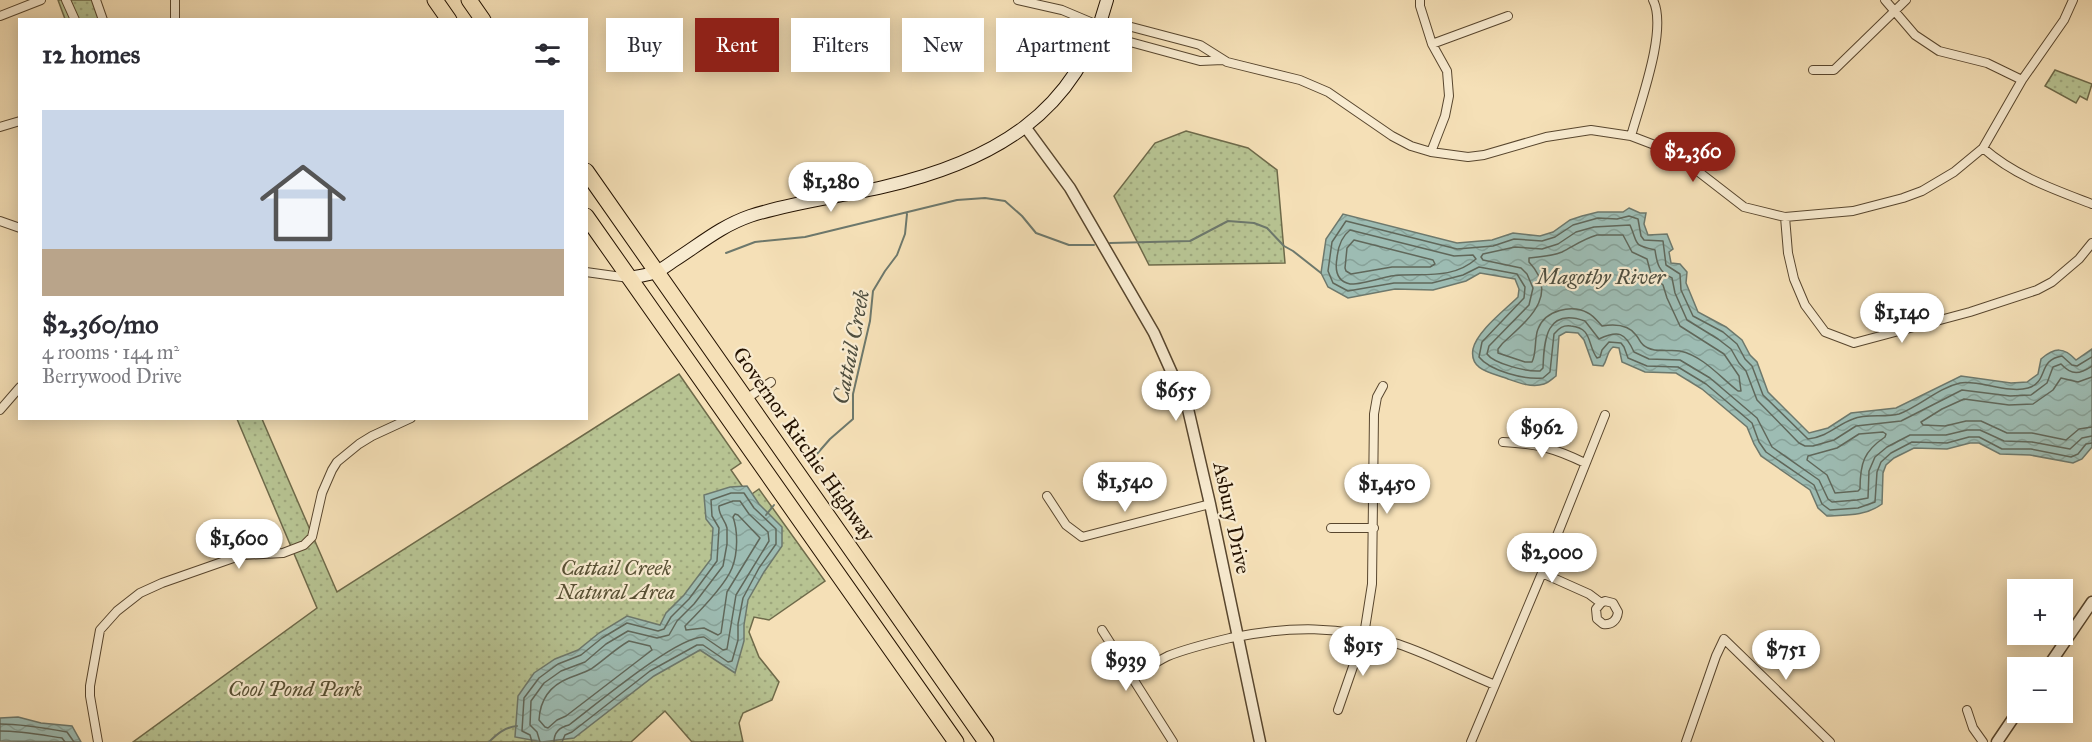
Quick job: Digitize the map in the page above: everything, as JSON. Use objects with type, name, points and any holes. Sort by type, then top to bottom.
[{"type":"highway","points":[[435,0],[448,18]]},
{"type":"highway","points":[[469,0],[482,18]]},
{"type":"highway","name":"Governor Ritchie Highway","points":[[588,174],[986,742]]},
{"type":"highway","points":[[588,219],[956,742]]},
{"type":"main road","points":[[1102,18],[1107,0]]},
{"type":"main road","points":[[630,278],[656,272],[711,234],[736,221],[764,212],[944,171],[979,156],[1026,128],[1065,88],[1076,72]]},
{"type":"street","points":[[0,16],[41,0]]},
{"type":"street","points":[[66,0],[74,18]]},
{"type":"street","points":[[96,0],[102,18]]},
{"type":"street","points":[[175,0],[175,18]]},
{"type":"street","points":[[1018,0],[1062,10],[1081,18]]},
{"type":"street","points":[[1420,0],[1432,44],[1447,71],[1449,96],[1444,120],[1431,152]]},
{"type":"street","points":[[1631,136],[1657,40],[1659,20],[1653,0]]},
{"type":"street","points":[[1885,0],[1915,35],[1939,51],[1987,63],[2022,80]]},
{"type":"street","points":[[1813,70],[1834,70],[1906,0]]},
{"type":"street","points":[[1132,43],[1200,61],[1224,60],[1300,80],[1328,92],[1392,136],[1411,146],[1431,152],[1468,157],[1484,155],[1546,137],[1591,130],[1631,136],[1678,155],[1744,207],[1785,217],[1853,211],[1903,198],[1936,184],[1954,172],[1983,148],[2022,80],[2064,20],[2073,0]]},
{"type":"street","points":[[1432,44],[1509,16]]},
{"type":"street","points":[[1132,27],[1200,45],[1224,60]]},
{"type":"street","points":[[0,127],[18,122]]},
{"type":"street","name":"Asbury Drive","points":[[1026,128],[1070,188],[1154,333],[1188,409],[1260,742]]},
{"type":"street","points":[[1983,148],[2011,170],[2042,185],[2092,204]]},
{"type":"street","points":[[1785,217],[1788,252],[1794,279],[1805,305],[1825,332],[1854,343],[1960,315],[2037,290],[2052,282],[2079,259],[2092,243]]},
{"type":"street","points":[[0,221],[18,227]]},
{"type":"street","points":[[588,272],[630,278]]},
{"type":"street","points":[[746,399],[771,382]]},
{"type":"street","points":[[1338,710],[1364,635],[1372,584],[1374,414],[1377,398],[1383,386]]},
{"type":"street","points":[[0,410],[18,389]]},
{"type":"street","points":[[1471,742],[1605,415]]},
{"type":"street","points":[[98,742],[90,686],[100,630],[117,611],[141,593],[162,583],[242,555],[283,553],[304,545],[312,537],[322,493],[337,462],[354,447],[372,436],[407,420]]},
{"type":"street","points":[[1503,442],[1541,445],[1585,463]]},
{"type":"street","points":[[1047,496],[1066,525],[1082,537],[1210,504]]},
{"type":"street","points":[[1331,528],[1374,528]]},
{"type":"street","points":[[1542,573],[1589,594],[1601,603]]},
{"type":"street","points":[[2054,657],[2092,602]]},
{"type":"street","points":[[1132,677],[1167,657],[1199,645],[1295,628],[1364,635],[1398,645],[1495,685]]},
{"type":"street","points":[[1102,630],[1173,742]]},
{"type":"street","points":[[1686,742],[1724,639],[1830,742]]},
{"type":"street","points":[[1967,710],[1973,728],[1983,742]]},
{"type":"street","points":[[1997,742],[2010,723]]},
{"type":"green space","points":[[58,0],[95,0],[103,18],[65,18]]},
{"type":"green space","points":[[2055,70],[2092,84],[2087,100],[2080,96],[2076,103],[2045,86]]},
{"type":"green space","points":[[1186,131],[1248,148],[1277,170],[1285,263],[1149,265],[1114,196],[1155,143]]},
{"type":"green space","name":"Cattail Creek Natural Area","points":[[679,374],[741,463],[731,470],[749,496],[759,489],[825,581],[769,620],[754,617],[749,632],[759,657],[779,682],[772,700],[743,713],[739,723],[743,742],[692,742],[665,711],[631,742],[133,742],[317,608],[237,420],[262,420],[337,592]]},
{"type":"water","name":"Magothy River","points":[[1629,208],[1646,213],[1644,224],[1648,235],[1667,234],[1673,249],[1669,252],[1671,263],[1680,264],[1687,272],[1686,283],[1698,312],[1726,327],[1742,340],[1750,355],[1757,362],[1768,392],[1809,433],[1828,428],[1851,413],[1896,408],[1961,376],[2011,383],[2027,382],[2038,374],[2041,359],[2051,352],[2063,351],[2076,360],[2092,349],[2092,447],[2082,459],[2073,463],[2030,455],[2000,454],[1979,443],[1947,449],[1914,448],[1894,458],[1886,465],[1883,473],[1882,504],[1863,513],[1827,516],[1818,508],[1810,490],[1761,456],[1747,427],[1702,389],[1676,373],[1645,372],[1622,362],[1619,348],[1611,349],[1603,366],[1593,365],[1584,340],[1578,333],[1566,332],[1559,336],[1556,376],[1547,383],[1539,385],[1521,383],[1478,367],[1473,356],[1473,349],[1486,328],[1518,297],[1519,289],[1515,279],[1480,273],[1466,281],[1433,290],[1395,289],[1348,298],[1328,287],[1321,273],[1326,239],[1343,214],[1457,243],[1492,240],[1513,233],[1540,236],[1553,232],[1570,220],[1582,216],[1598,212],[1623,212]]},
{"type":"water","points":[[747,486],[759,504],[782,527],[782,546],[748,600],[744,641],[735,673],[700,650],[654,676],[574,738],[542,742],[515,737],[518,696],[534,673],[555,659],[578,650],[599,633],[627,616],[660,625],[666,613],[684,595],[711,559],[713,528],[706,519],[704,495],[730,487]]},
{"type":"water","points":[[18,717],[41,723],[72,726],[81,742],[0,741],[0,718]]},
{"type":"waterway","name":"Cattail Creek","points":[[726,253],[755,242],[805,237],[957,200],[985,198],[1005,201],[1036,233],[1069,245],[1094,245]]},
{"type":"waterway","name":"Cattail Creek","points":[[809,463],[830,439],[853,419],[853,394],[870,321],[873,291],[897,255],[905,234],[907,214]]},
{"type":"waterway","name":"Cattail Creek","points":[[1110,243],[1190,241],[1228,221],[1254,223],[1267,228],[1284,246],[1321,273]]},
{"type":"waterway","name":"Cattail Creek","points":[[766,515],[774,505]]},
{"type":"waterway","name":"Cattail Creek","points":[[489,742],[502,731],[517,726]]},
{"type":"park label","name":"Cool Pond Park","points":[[295,689]]}]
